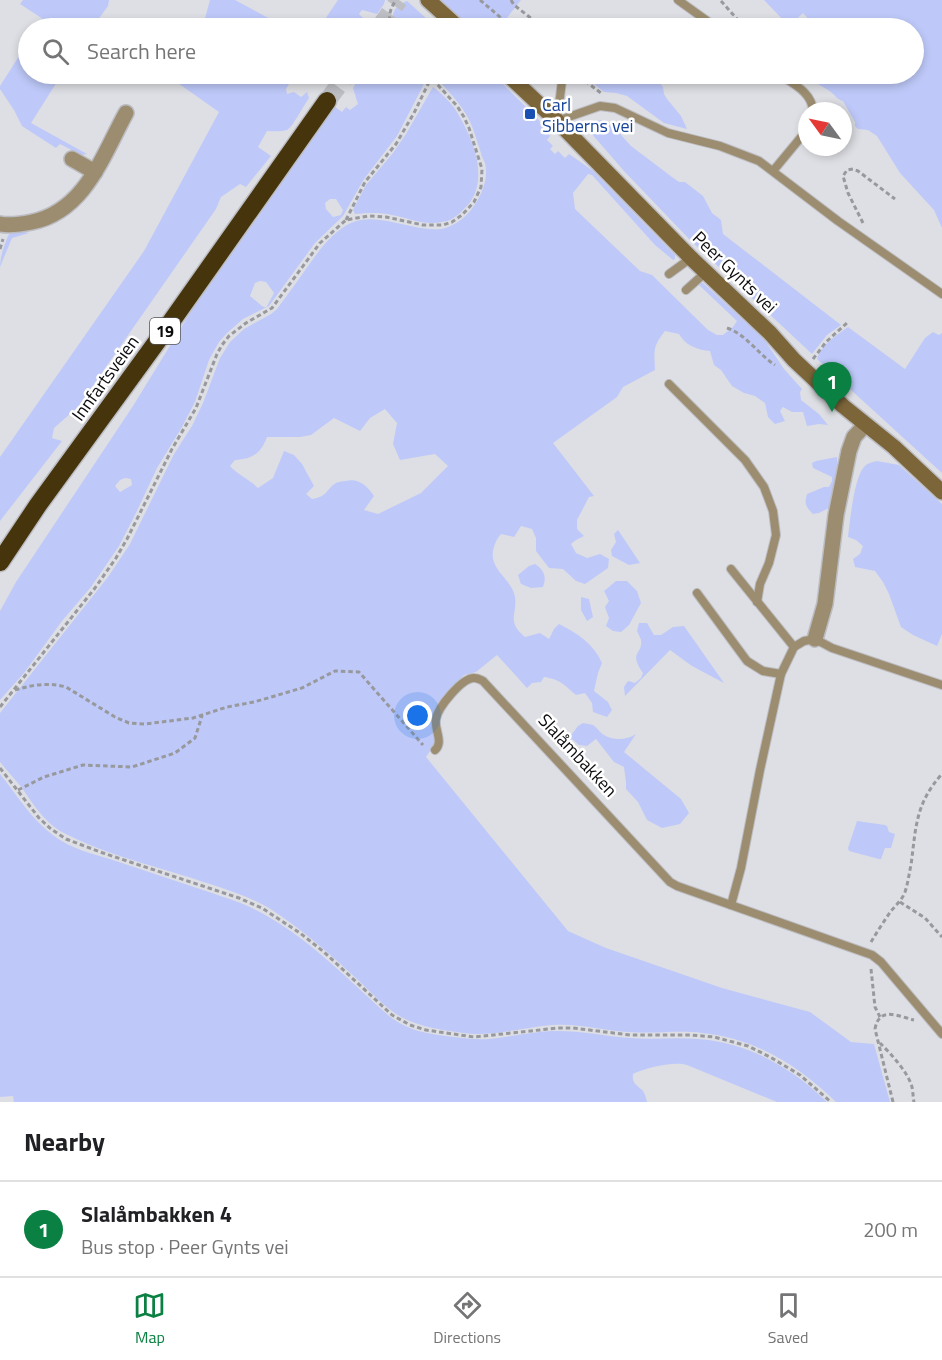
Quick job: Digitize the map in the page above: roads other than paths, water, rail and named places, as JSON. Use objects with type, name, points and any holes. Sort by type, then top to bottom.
[{"type":"highway","name":"Innfartsveien","points":[[1,563],[38,505],[155,345],[327,101]]},
{"type":"street","points":[[428,0],[448,18]]},
{"type":"street","name":"Peer Gynts vei","points":[[517,84],[691,258],[770,333],[794,360],[942,492]]},
{"type":"street","points":[[0,224],[25,224],[41,221],[69,206],[80,195],[95,172],[126,113]]},
{"type":"street","points":[[72,159],[95,172]]},
{"type":"street","points":[[815,639],[825,604],[836,515],[849,451],[854,437],[865,425]]},
{"type":"lane","points":[[678,0],[703,18]]},
{"type":"lane","points":[[562,84],[557,122],[600,106],[615,108],[668,133],[759,161],[801,194],[942,294]]},
{"type":"lane","points":[[793,84],[807,94],[812,102]]},
{"type":"lane","points":[[773,171],[798,140]]},
{"type":"lane","points":[[669,274],[691,258]]},
{"type":"lane","points":[[686,290],[706,272]]},
{"type":"lane","points":[[669,384],[745,460],[764,487],[773,511],[776,535],[770,563],[760,584],[757,602]]},
{"type":"lane","points":[[731,569],[794,647]]},
{"type":"lane","points":[[697,593],[747,661],[763,671],[781,674]]},
{"type":"lane","points":[[731,905],[741,868],[781,674],[794,647],[804,641],[815,639],[832,648],[942,685]]},
{"type":"lane","name":"Slalåmbakken","points":[[435,750],[439,744],[435,726],[440,708],[464,682],[477,677],[664,877],[677,886],[869,953],[881,962],[942,1034]]},
{"type":"tunnel","points":[[386,18],[399,0]]},
{"type":"tunnel","points":[[327,101],[340,84]]},
{"type":"place","name":"Carl Sibberns vei","points":[[530,114]]},
{"type":"place","name":"Slalåmbakken 4","points":[[832,412]]}]
